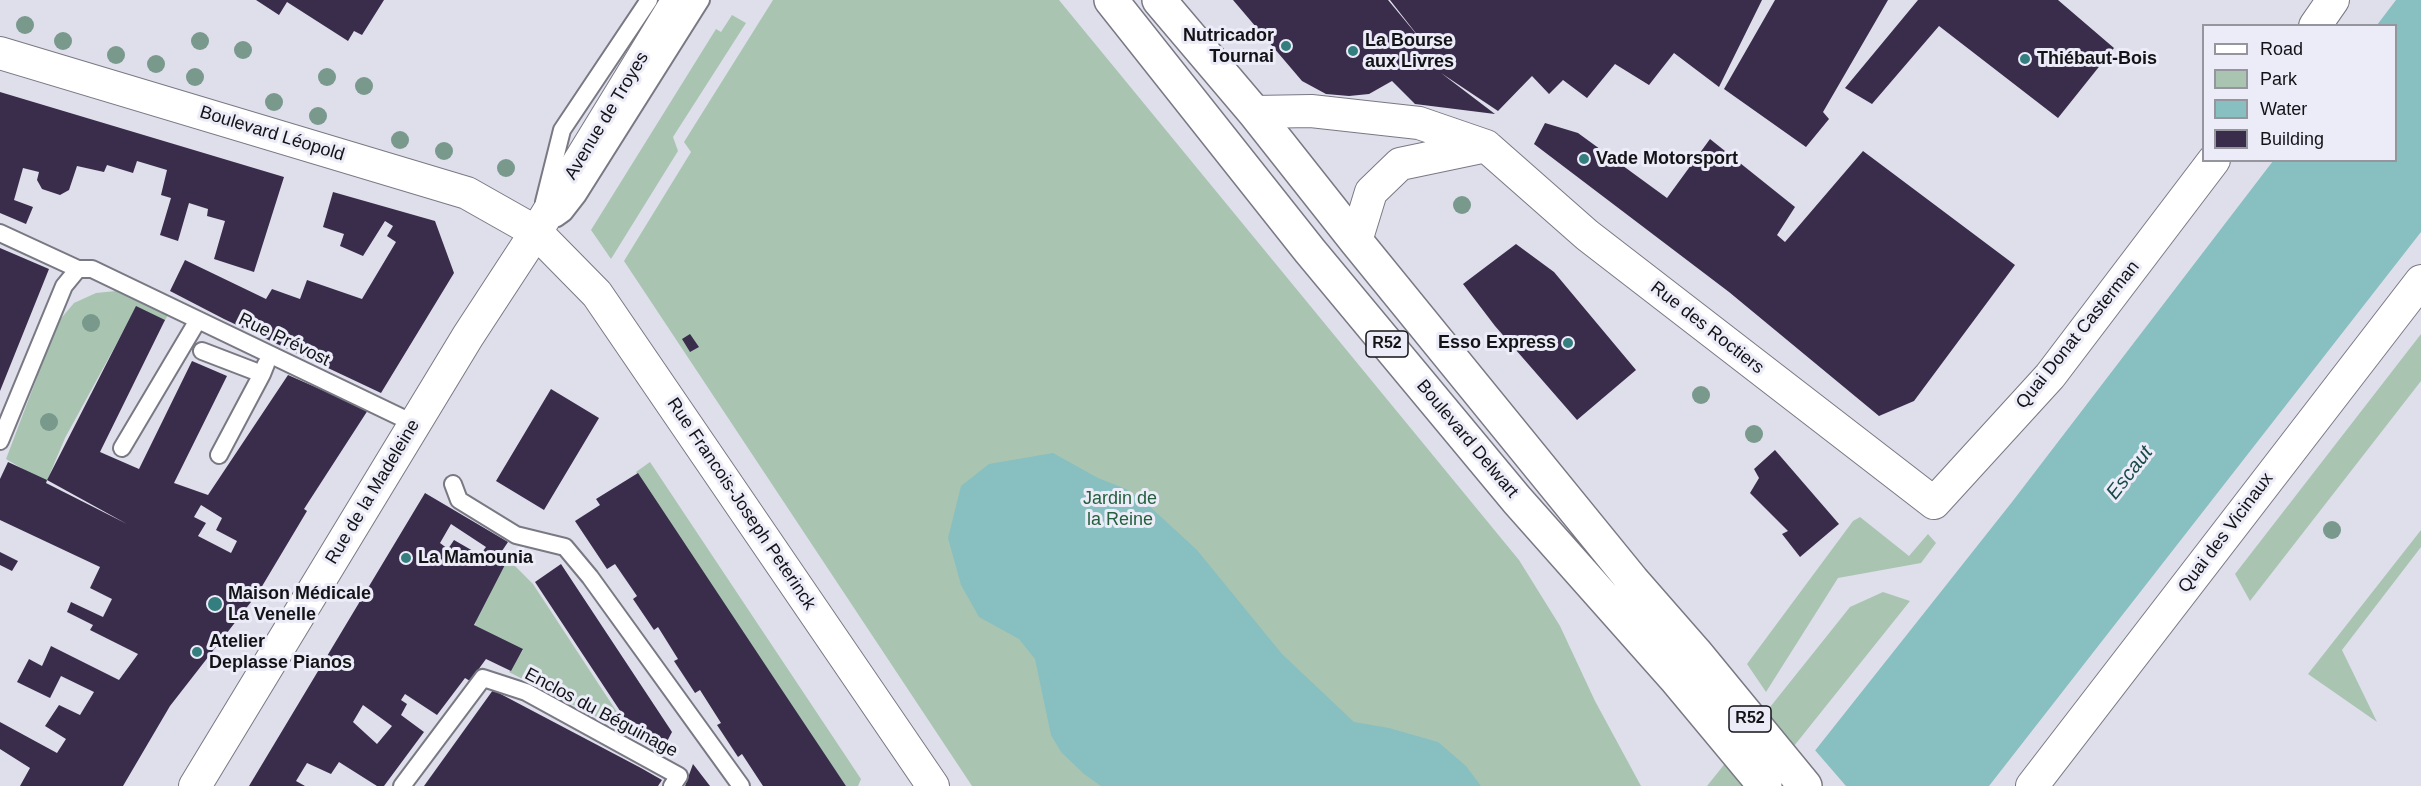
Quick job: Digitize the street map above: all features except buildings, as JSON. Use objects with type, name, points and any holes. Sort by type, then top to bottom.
[{"type":"main road","name":"Boulevard Delwart","points":[[1111,0],[1310,251],[1480,456],[1675,678],[1765,786]]},
{"type":"main road","name":"R52","points":[[1159,0],[1254,111],[1356,241],[1632,580],[1695,652],[1805,786]]},
{"type":"street","name":"Avenue de Troyes","points":[[536,232],[678,0]]},
{"type":"street","points":[[2316,24],[2333,0]]},
{"type":"street","name":"Boulevard Léopold","points":[[0,52],[466,193],[536,232]]},
{"type":"street","name":"Rue des Roctiers","points":[[1254,111],[1311,111],[1419,123],[1486,146],[1587,236],[1934,503]]},
{"type":"street","points":[[1356,241],[1371,192],[1400,164],[1486,146]]},
{"type":"street","name":"Quai Donat Casterman","points":[[1934,503],[2050,376],[2212,162]]},
{"type":"street","name":"Rue de la Madeleine","points":[[195,786],[468,336],[536,232]]},
{"type":"street","name":"Rue Francois-Joseph Peterinck","points":[[536,232],[597,294],[920,779]]},
{"type":"street","name":"Quai des Vicinaux","points":[[2032,786],[2421,280]]},
{"type":"lane","points":[[536,232],[562,130],[649,0]]},
{"type":"lane","points":[[536,232],[564,213],[578,195],[701,0]]},
{"type":"lane","name":"Rue Prévost","points":[[0,232],[78,269],[92,269],[415,424]]},
{"type":"lane","points":[[0,441],[64,286],[78,269]]},
{"type":"lane","points":[[122,448],[198,320]]},
{"type":"lane","points":[[202,351],[262,374]]},
{"type":"lane","points":[[219,455],[262,374],[269,355]]},
{"type":"lane","points":[[517,524],[450,482],[459,500],[516,535],[565,547],[590,577],[741,786]]},
{"type":"lane","name":"Enclos du Béguinage","points":[[402,786],[483,678],[526,692],[679,776],[672,786]]},
{"type":"green space","name":"Jardin de la Reine","points":[[773,0],[1059,0],[1519,560],[1560,626],[1595,701],[1641,786],[972,786],[624,261],[691,152],[684,142]]},
{"type":"green space","points":[[732,15],[746,23],[673,137],[678,151],[611,259],[591,230],[716,29],[721,32]]},
{"type":"green space","points":[[116,291],[168,315],[164,322],[136,308],[65,438],[46,483],[6,459],[58,322],[74,303],[96,293]]},
{"type":"green space","points":[[2421,334],[2421,381],[2250,601],[2235,574]]},
{"type":"green space","points":[[650,462],[861,779],[858,786],[846,786],[790,707],[636,472]]},
{"type":"green space","points":[[1860,517],[1909,556],[1928,534],[1936,543],[1921,563],[1838,578],[1766,692],[1747,664],[1853,521]]},
{"type":"green space","points":[[2421,530],[2421,547],[2342,650],[2377,722],[2308,674]]},
{"type":"green space","points":[[508,559],[533,584],[632,735],[509,672],[523,650],[475,626],[476,618]]},
{"type":"green space","points":[[1883,592],[1910,601],[1762,786],[1707,786],[1850,607]]},
{"type":"water","name":"Escaut","points":[[2396,0],[2421,0],[2421,232],[1989,786],[1787,786],[2012,502],[2272,162],[2397,162],[2397,24],[2378,24]]},
{"type":"water","points":[[1053,453],[1098,478],[1126,489],[1147,504],[1197,550],[1282,654],[1354,722],[1389,728],[1438,742],[1466,766],[1481,786],[1101,786],[1084,774],[1061,752],[1051,735],[1035,659],[1019,639],[979,617],[961,585],[948,538],[961,486],[989,464]]},
{"type":"pier","points":[[1814,749],[1846,786],[1784,786]]},
{"type":"place","name":"Nutricador Tournai","points":[[1286,46]]},
{"type":"place","name":"La Bourse aux Livres","points":[[1353,51]]},
{"type":"place","name":"Thiébaut-Bois","points":[[2025,59]]},
{"type":"place","name":"Vade Motorsport","points":[[1584,159]]},
{"type":"place","name":"Esso Express","points":[[1568,343]]},
{"type":"place","name":"La Mamounia","points":[[406,558]]},
{"type":"place","name":"Maison Médicale La Venelle","points":[[215,604]]},
{"type":"place","name":"Atelier Deplasse Pianos","points":[[197,652]]}]
